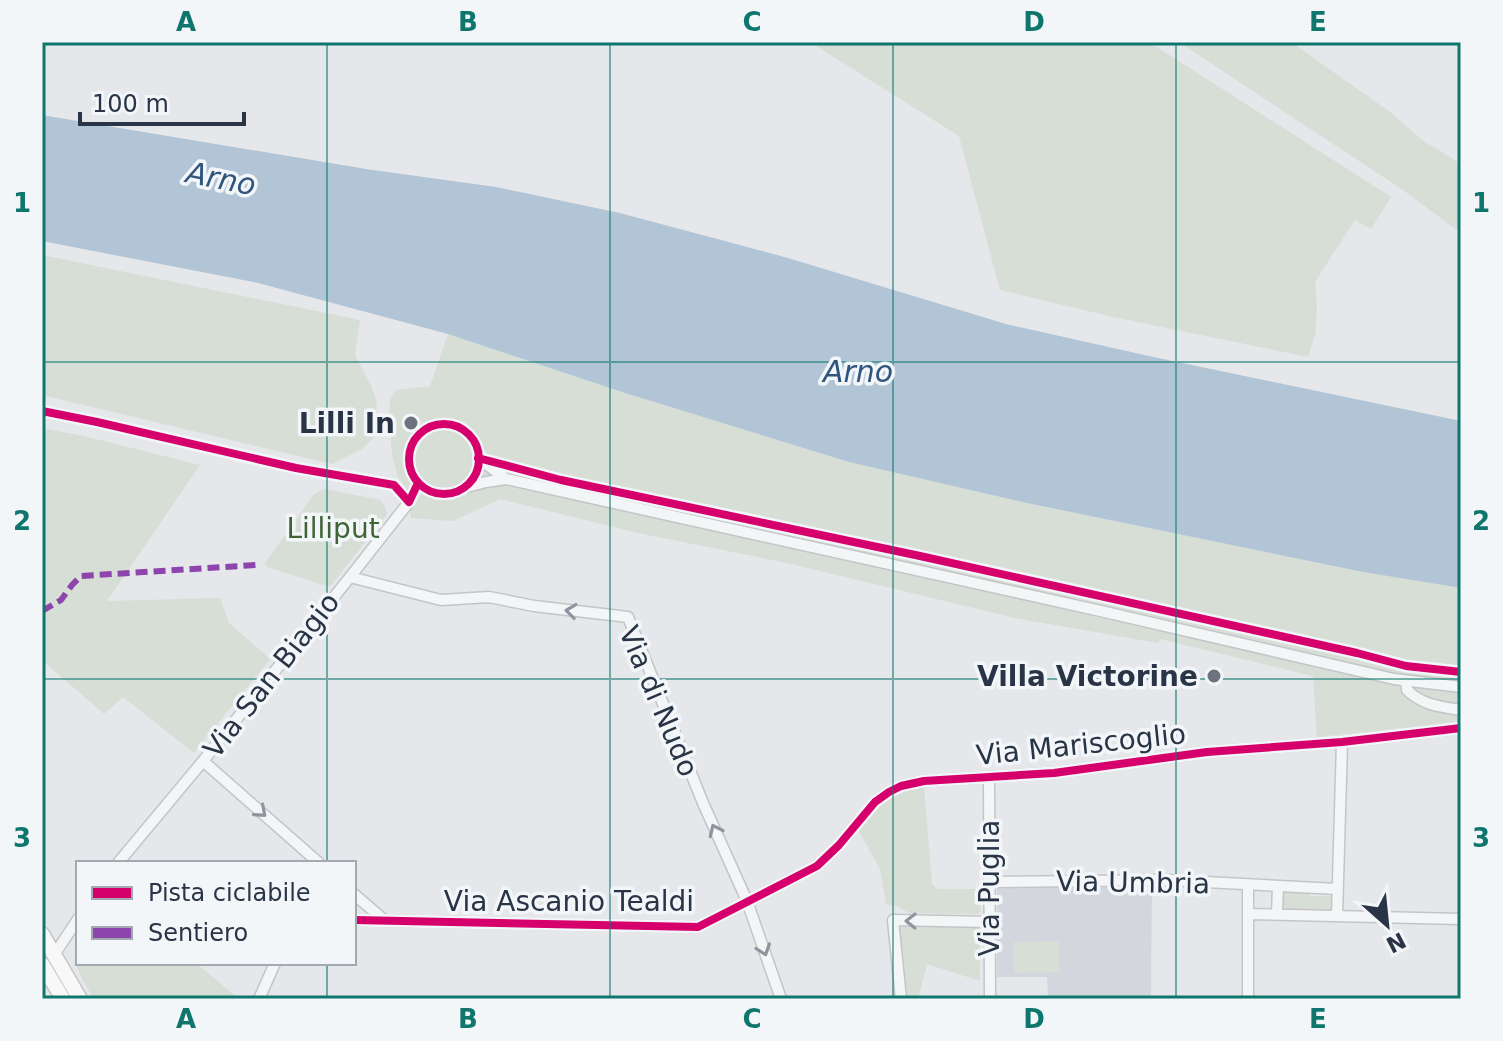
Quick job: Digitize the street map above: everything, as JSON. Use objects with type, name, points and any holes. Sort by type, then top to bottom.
[{"type":"main road","points":[[42,934],[63,999]]},
{"type":"main road","points":[[48,960],[80,999]]},
{"type":"street","points":[[463,488],[475,474],[478,458],[470,436],[447,424],[419,434],[410,449],[410,468],[418,483],[441,494],[506,479],[1406,681],[1461,687]]},
{"type":"street","points":[[478,458],[506,479]]},
{"type":"street","name":"Via San Biagio","points":[[119,861],[350,577],[409,502],[418,483]]},
{"type":"street","name":"Via di Nudo","points":[[350,577],[441,600],[489,597],[534,606],[628,617],[703,803],[747,901],[781,999]]},
{"type":"street","points":[[1406,681],[1407,690],[1424,702],[1461,710]]},
{"type":"street","name":"Via Mariscoglio","points":[[747,901],[817,866],[875,802],[897,787],[924,781],[1054,773],[1207,752],[1342,742],[1461,728]]},
{"type":"street","points":[[1337,916],[1342,742]]},
{"type":"street","points":[[203,761],[317,861]]},
{"type":"street","name":"Via Puglia","points":[[989,777],[990,999]]},
{"type":"street","name":"Via Umbria","points":[[989,882],[1138,879],[1337,889]]},
{"type":"street","points":[[1248,885],[1248,999]]},
{"type":"street","points":[[1277,914],[1278,886]]},
{"type":"street","points":[[356,896],[384,920]]},
{"type":"street","name":"Via Ascanio Tealdi","points":[[356,920],[694,928],[747,901]]},
{"type":"street","points":[[1248,914],[1461,919]]},
{"type":"street","points":[[901,999],[893,920],[989,922]]},
{"type":"street","points":[[48,960],[76,922]]},
{"type":"street","points":[[259,999],[274,965]]},
{"type":"shaded area","points":[[1152,887],[1151,999],[1048,999],[1047,977],[997,977],[997,888]]},
{"type":"green space","points":[[810,42],[1149,42],[1391,197],[1371,229],[1355,220],[1315,282],[1315,335],[1308,357],[1000,290],[959,136]]},
{"type":"green space","points":[[1179,42],[1291,42],[1390,112],[1422,140],[1461,164],[1461,232],[1403,190]]},
{"type":"green space","points":[[42,255],[360,320],[355,355],[377,403],[375,436],[362,449],[332,464],[42,395]]},
{"type":"green space","points":[[448,334],[849,462],[1022,502],[1363,572],[1461,588],[1461,722],[1317,737],[1313,676],[1160,639],[1158,643],[1015,618],[500,499],[453,521],[411,518],[408,492],[397,475],[392,454],[390,400],[396,390],[430,386]]},
{"type":"green space","points":[[42,428],[200,465],[107,601],[220,598],[229,623],[270,659],[194,753],[123,697],[104,714],[42,660]]},
{"type":"green space","name":"Lilliput","points":[[325,489],[380,500],[387,514],[330,587],[267,567],[265,563],[314,494]]},
{"type":"green space","points":[[924,786],[932,884],[938,889],[978,889],[981,910],[978,914],[909,913],[886,904],[880,869],[858,830],[886,800]]},
{"type":"green space","points":[[1282,892],[1331,896],[1331,910],[1281,909]]},
{"type":"green space","points":[[902,926],[980,927],[980,981],[927,964],[918,999],[907,999]]},
{"type":"green space","points":[[1059,941],[1059,972],[1014,973],[1013,942]]},
{"type":"green space","points":[[77,965],[198,965],[239,999],[94,999]]},
{"type":"water","name":"Arno","points":[[42,115],[366,169],[496,187],[620,213],[788,258],[1006,324],[1461,421],[1461,588],[1363,572],[1022,502],[849,462],[448,334],[258,283],[42,241]]},
{"type":"marked path","points":[[42,611],[61,600],[81,576],[257,565]]},
{"type":"cycle path","points":[[42,411],[296,468],[394,485],[409,502],[418,483]]},
{"type":"cycle path","points":[[444,424],[469,434],[479,459],[469,484],[444,494],[419,484],[409,459],[419,434],[444,424]]},
{"type":"cycle path","points":[[478,458],[561,480],[920,556],[1406,666],[1461,672]]},
{"type":"cycle path","points":[[356,920],[698,927],[817,866],[875,802],[901,786],[924,781],[1054,773],[1207,752],[1342,742],[1461,728]]},
{"type":"place","name":"Lilli In","points":[[411,423]]},
{"type":"place","name":"Villa Victorine","points":[[1214,676]]}]
